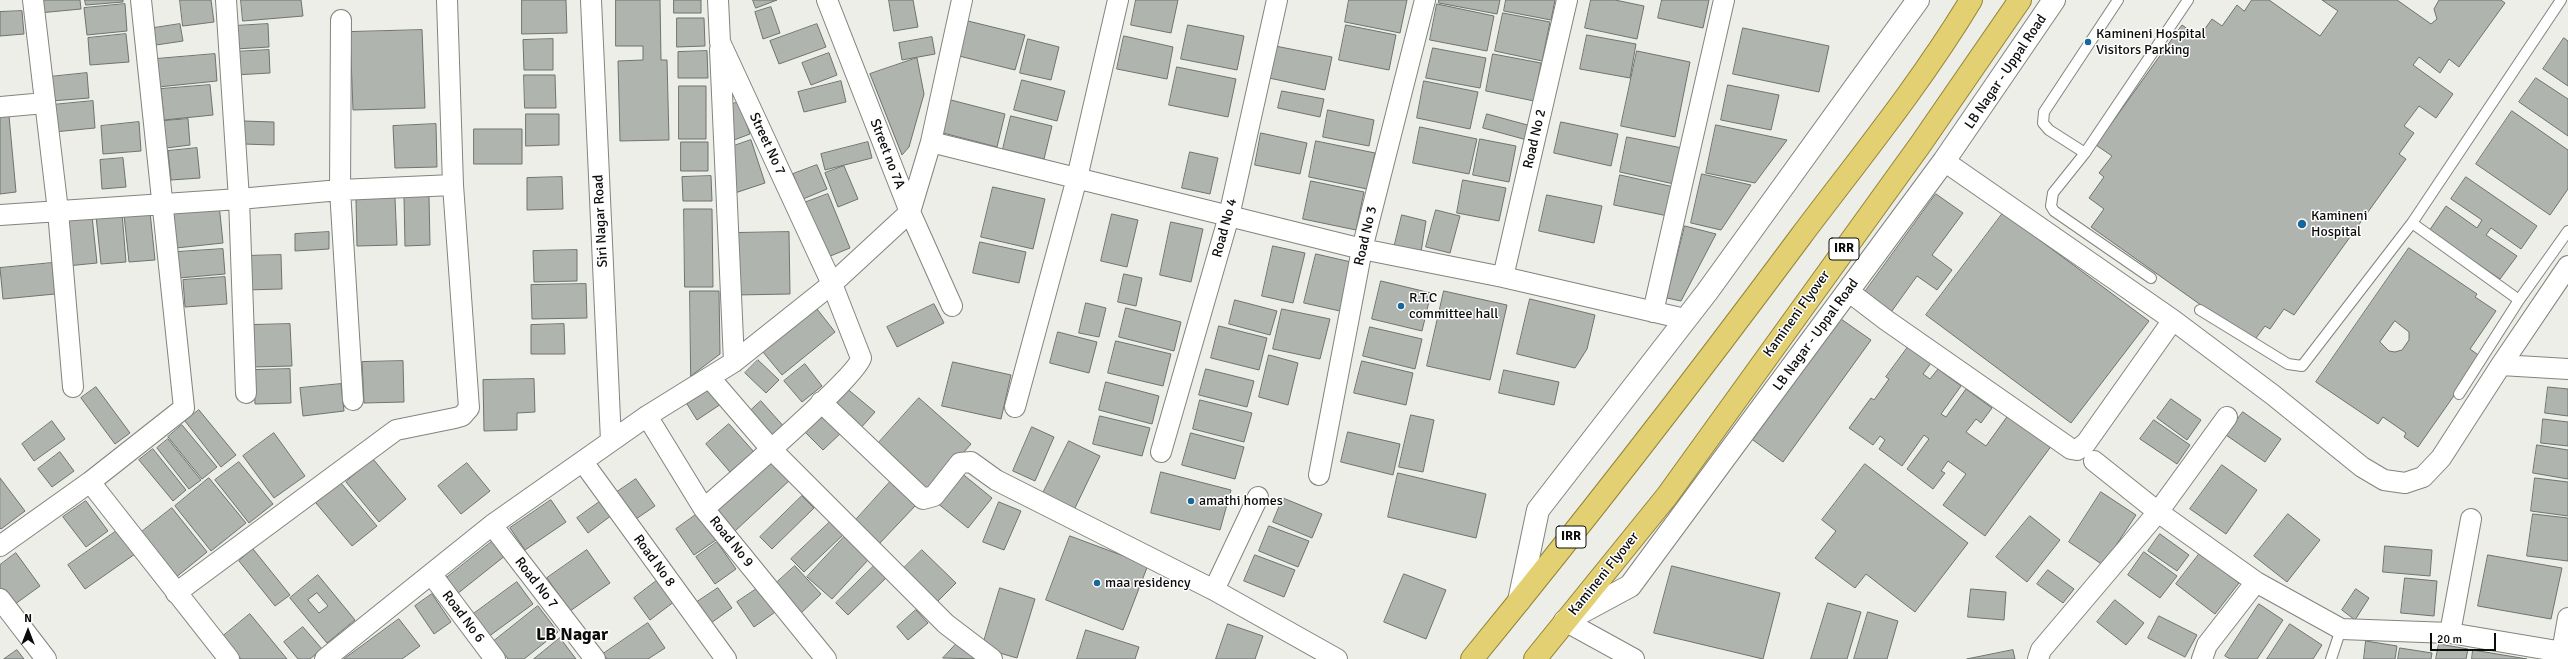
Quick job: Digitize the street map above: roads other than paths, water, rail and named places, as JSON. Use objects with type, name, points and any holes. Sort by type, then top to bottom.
[{"type":"highway","name":"IRR","points":[[1472,659],[1728,334],[1908,93],[1971,0]]},
{"type":"highway","name":"Kamineni Flyover","points":[[1565,621],[1667,496],[1920,145],[2020,0]]},
{"type":"highway","name":"IRR","points":[[1535,659],[1565,621]]},
{"type":"street","points":[[33,0],[58,211],[73,387]]},
{"type":"street","points":[[0,546],[90,482],[184,408],[165,204],[142,0]]},
{"type":"street","points":[[226,0],[239,199],[246,393]]},
{"type":"street","points":[[176,593],[396,430],[455,418],[467,412],[470,401],[453,185],[447,0]]},
{"type":"street","name":"Siri Nagar Road","points":[[591,0],[611,441]]},
{"type":"street","name":"Street No 7","points":[[718,0],[720,42],[832,284],[860,358],[856,367],[821,402]]},
{"type":"street","name":"Street no 7A","points":[[827,0],[910,212],[952,306]]},
{"type":"street","points":[[325,659],[432,575],[492,525],[647,416],[734,362],[832,284],[910,212],[931,142],[962,0]]},
{"type":"street","points":[[1016,407],[1077,178],[1118,0]]},
{"type":"street","name":"Road No 4","points":[[1161,452],[1230,216],[1277,0]]},
{"type":"street","name":"Road No 3","points":[[1319,475],[1362,249],[1425,0]]},
{"type":"street","name":"Road No 2","points":[[1503,277],[1567,0]]},
{"type":"street","points":[[1653,312],[1724,0]]},
{"type":"street","points":[[1519,601],[1538,510],[1685,319],[1869,70],[1918,0]]},
{"type":"street","name":"LB Nagar - Uppal Road","points":[[1565,621],[1630,586],[1944,161],[2054,0]]},
{"type":"street","points":[[341,20],[340,190],[353,400]]},
{"type":"street","points":[[720,42],[734,362]]},
{"type":"street","points":[[0,107],[45,103]]},
{"type":"street","points":[[931,142],[1362,249],[1503,277],[1685,319]]},
{"type":"street","points":[[1944,161],[2173,320],[2273,395],[2362,467],[2384,480],[2405,483],[2423,478],[2441,458],[2501,365],[2568,266]]},
{"type":"street","points":[[0,215],[239,199],[340,190],[453,185]]},
{"type":"street","points":[[1848,291],[1938,357],[2071,449],[2076,450],[2086,442],[2173,320]]},
{"type":"street","points":[[2501,365],[2548,366],[2568,369]]},
{"type":"street","points":[[710,378],[771,449],[946,624],[992,659]]},
{"type":"street","points":[[704,509],[821,402],[924,499],[934,496],[960,463],[971,462],[996,480],[1214,590],[1337,659]]},
{"type":"street","name":"Road No 9","points":[[647,416],[704,509],[826,659]]},
{"type":"street","points":[[2038,659],[2041,650],[2158,512],[2227,417]]},
{"type":"street","points":[[2094,461],[2158,512],[2256,582],[2341,629],[2450,633],[2565,652],[2568,618]]},
{"type":"street","name":"Road No 8","points":[[583,462],[726,659]]},
{"type":"street","points":[[90,482],[229,659]]},
{"type":"street","points":[[1214,590],[1258,497]]},
{"type":"street","points":[[2450,633],[2471,519]]},
{"type":"street","name":"Road No 7","points":[[492,525],[595,659]]},
{"type":"street","name":"Road No 6","points":[[432,575],[495,659]]},
{"type":"street","points":[[2202,659],[2207,645],[2256,582]]},
{"type":"street","points":[[0,599],[46,659]]},
{"type":"street","points":[[1565,621],[1634,659]]},
{"type":"lane","points":[[2085,153],[2049,130],[2043,123],[2044,112],[2118,0]]},
{"type":"lane","points":[[2151,278],[2054,211],[2051,206],[2053,193],[2085,153],[2188,0]]},
{"type":"lane","points":[[2200,310],[2288,364],[2302,366],[2412,223],[2561,0]]},
{"type":"lane","points":[[2412,223],[2519,300]]},
{"type":"lane","points":[[2459,394],[2519,300],[2568,231]]},
{"type":"lane","points":[[2331,659],[2341,629]]},
{"type":"place","name":"Kamineni Hospital Visitors Parking","points":[[2088,42]]},
{"type":"place","name":"Kamineni Hospital","points":[[2302,224]]},
{"type":"place","name":"R.T.C committee hall","points":[[1401,306]]},
{"type":"place","name":"amathi homes","points":[[1191,501]]},
{"type":"place","name":"maa residency","points":[[1097,583]]},
{"type":"district","name":"LB Nagar","points":[[572,635]]}]
